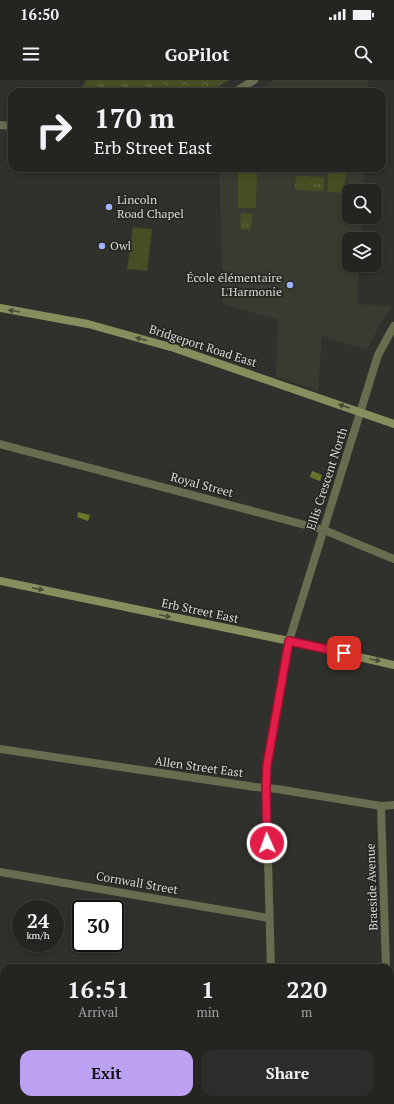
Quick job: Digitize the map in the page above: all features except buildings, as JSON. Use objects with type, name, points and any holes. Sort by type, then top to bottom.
[{"type":"main road","name":"Bridgeport Road East","points":[[0,308],[88,324],[174,348],[394,424]]},
{"type":"main road","name":"Erb Street East","points":[[0,581],[289,641],[394,665]]},
{"type":"street","points":[[241,88],[254,80]]},
{"type":"street","name":"Ellis Crescent North","points":[[271,964],[266,788],[267,765],[289,641],[378,355],[394,326]]},
{"type":"street","name":"Royal Street","points":[[0,444],[324,530],[394,558]]},
{"type":"street","name":"Allen Street East","points":[[0,749],[381,806],[394,805]]},
{"type":"street","name":"Braeside Avenue","points":[[381,806],[386,964]]},
{"type":"street","name":"Cornwall Street","points":[[0,872],[269,918]]},
{"type":"shaded area","points":[[273,80],[368,80],[368,88],[263,88]]},
{"type":"shaded area","name":"École élémentaire L'Harmonie","points":[[219,172],[364,172],[363,184],[342,184],[342,224],[361,224],[361,232],[342,232],[342,272],[359,272],[357,304],[393,306],[380,324],[367,350],[322,336],[318,391],[276,376],[278,320],[223,304]]},
{"type":"green space","points":[[87,80],[229,80],[215,88],[81,88]]},
{"type":"green space","points":[[161,80],[226,80],[211,88],[168,88]]},
{"type":"green space","points":[[238,172],[257,172],[256,208],[238,208]]},
{"type":"green space","points":[[329,172],[346,172],[345,184],[342,184],[342,193],[327,192]]},
{"type":"green space","points":[[296,176],[324,177],[324,191],[295,190]]},
{"type":"green space","points":[[241,213],[253,214],[250,230],[240,229]]},
{"type":"green space","points":[[133,227],[152,229],[147,271],[127,269]]},
{"type":"water","points":[[312,471],[322,475],[320,481],[310,477]]},
{"type":"water","points":[[78,512],[90,515],[88,521],[77,517]]},
{"type":"place","name":"Lincoln Road Chapel","points":[[109,207]]},
{"type":"place","name":"Owl","points":[[102,246]]},
{"type":"place","name":"École élémentaire L'Harmonie","points":[[290,285]]},
{"type":"route","points":[[267,843],[267,765],[289,641],[344,653]]}]
